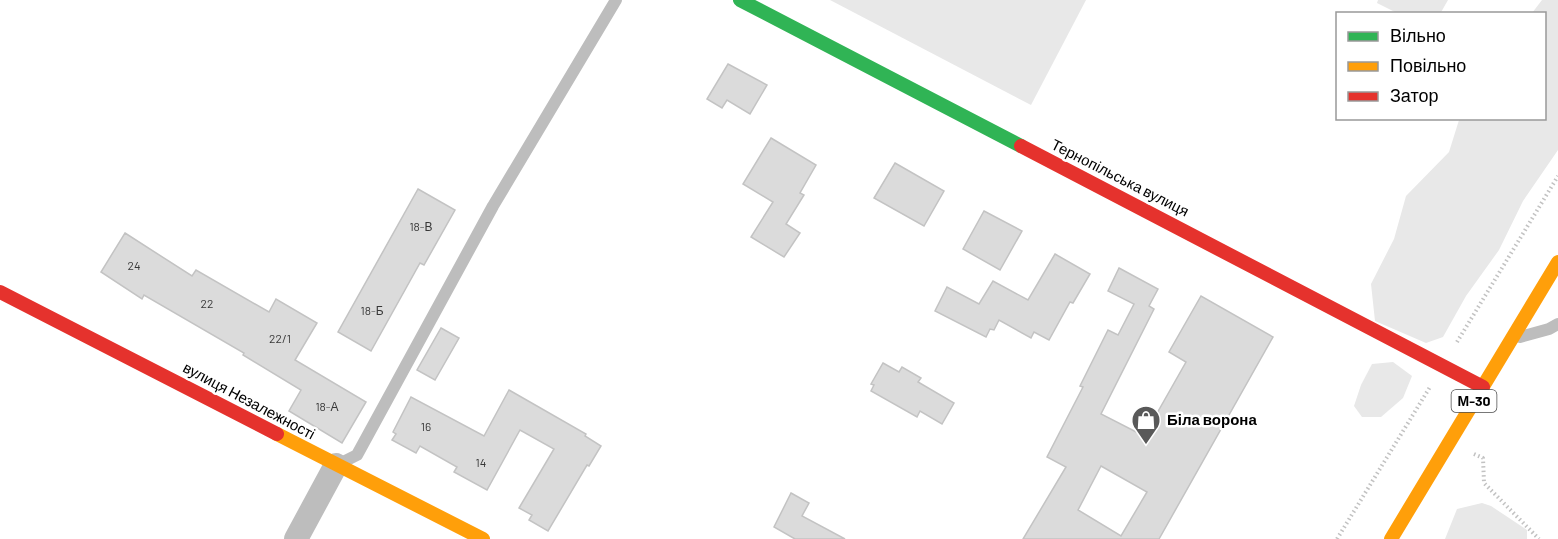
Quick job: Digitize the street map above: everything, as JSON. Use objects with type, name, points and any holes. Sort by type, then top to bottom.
[{"type":"main road","name":"Тернопільська вулиця","points":[[740,0],[1444,365],[1482,387]]},
{"type":"main road","name":"М-30","points":[[1391,539],[1558,262]]},
{"type":"main road","name":"вулиця Незалежності","points":[[0,292],[483,539]]},
{"type":"street","points":[[296,539],[336,465]]},
{"type":"lane","points":[[336,465],[357,455],[493,206],[616,0]]},
{"type":"lane","points":[[1509,344],[1522,335],[1549,329],[1558,324]]},
{"type":"path","points":[[1449,442],[1483,458],[1484,483],[1539,539]]},
{"type":"shaded area","points":[[830,0],[1086,0],[1031,105]]},
{"type":"shaded area","points":[[1378,0],[1448,0],[1441,12],[1395,12],[1377,3]]},
{"type":"shaded area","points":[[1542,0],[1558,0],[1558,150],[1523,201],[1499,250],[1466,296],[1443,337],[1426,343],[1375,321],[1371,284],[1394,239],[1406,196],[1449,152],[1459,120],[1546,120],[1546,12],[1533,12]]},
{"type":"shaded area","points":[[1393,362],[1412,376],[1403,398],[1381,417],[1362,417],[1354,406],[1361,385],[1372,364]]},
{"type":"shaded area","points":[[1482,503],[1491,506],[1527,530],[1527,539],[1445,539],[1457,509]]},
{"type":"building","points":[[728,64],[767,85],[750,114],[727,100],[722,108],[707,99]]},
{"type":"building","points":[[771,138],[816,165],[800,193],[804,195],[786,224],[800,233],[784,257],[751,237],[773,202],[743,184]]},
{"type":"building","points":[[895,163],[944,191],[924,226],[874,198]]},
{"type":"building","points":[[418,189],[455,210],[424,265],[420,263],[371,351],[338,332]]},
{"type":"building","points":[[984,211],[1022,231],[1000,270],[963,249]]},
{"type":"building","points":[[125,233],[192,276],[196,270],[269,312],[276,299],[317,323],[295,360],[366,402],[342,443],[289,411],[301,390],[243,355],[244,353],[144,295],[142,299],[101,272]]},
{"type":"building","points":[[1055,254],[1090,274],[1073,303],[1070,302],[1049,340],[1034,332],[1031,338],[999,320],[994,330],[990,329],[986,337],[935,311],[947,287],[979,304],[993,281],[1028,300]]},
{"type":"building","points":[[1119,268],[1158,289],[1149,306],[1154,309],[1101,414],[1144,436],[1186,362],[1169,352],[1201,296],[1273,337],[1159,539],[1023,539],[1066,467],[1047,457],[1083,387],[1080,386],[1108,330],[1118,335],[1134,304],[1108,291]],"holes":[[[1101,466],[1147,492],[1121,536],[1078,510]]]},
{"type":"building","points":[[441,328],[459,338],[435,380],[417,370]]},
{"type":"building","points":[[883,363],[899,372],[902,367],[921,378],[918,382],[954,403],[942,424],[920,411],[917,417],[871,391],[874,385],[871,384]]},
{"type":"building","points":[[509,390],[586,434],[585,436],[601,446],[589,466],[587,465],[548,531],[529,520],[532,515],[519,508],[554,449],[520,430],[487,490],[454,472],[457,467],[420,446],[416,453],[392,440],[396,434],[393,432],[411,397],[484,436]]},
{"type":"building","points":[[791,493],[809,503],[802,516],[845,539],[795,539],[774,527]]},
{"type":"traffic: fast","points":[[740,0],[1021,146]]},
{"type":"traffic: slow","points":[[1391,539],[1558,262]]},
{"type":"traffic: slow","points":[[277,434],[483,539]]},
{"type":"traffic: jam","points":[[1021,146],[1483,387]]},
{"type":"traffic: jam","points":[[0,292],[277,434]]},
{"type":"place","name":"Біла ворона","points":[[1146,446]]}]
